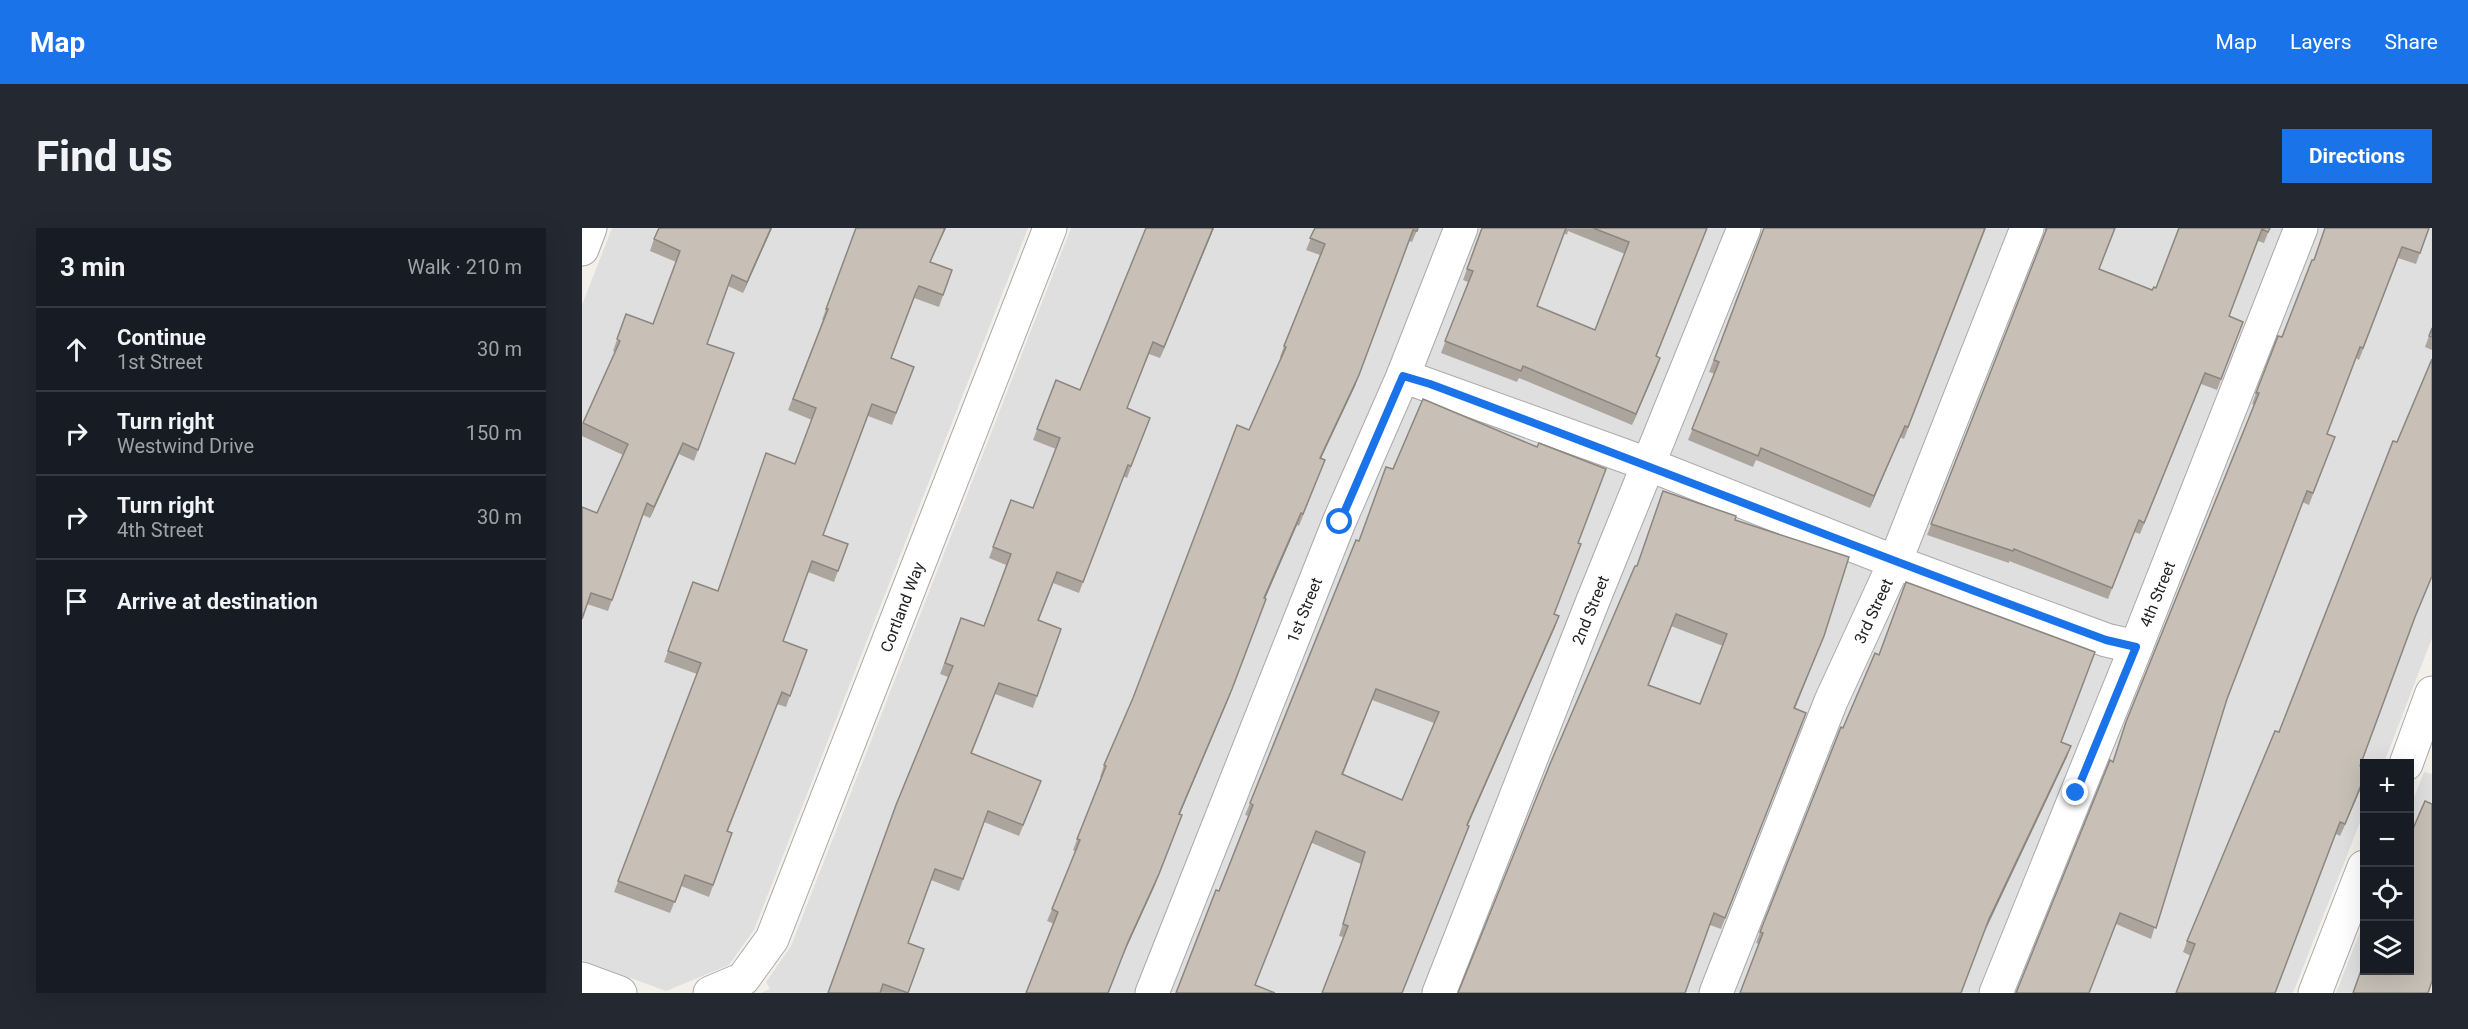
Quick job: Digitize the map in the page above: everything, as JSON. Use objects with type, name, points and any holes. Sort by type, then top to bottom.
[{"type":"street","points":[[582,249],[590,228]]},
{"type":"street","name":"Cortland Way","points":[[710,993],[743,979],[772,939],[1050,228]]},
{"type":"street","name":"1st Street","points":[[1152,993],[1340,522],[1403,376],[1461,228]]},
{"type":"street","name":"2nd Street","points":[[1439,993],[1592,603],[1650,465],[1744,228]]},
{"type":"street","name":"3rd Street","points":[[1716,993],[1831,701],[1895,562],[2027,228]]},
{"type":"street","name":"4th Street","points":[[1996,993],[2136,647],[2301,228]]},
{"type":"street","points":[[1403,376],[1650,465],[1895,562],[2106,640],[2136,647]]},
{"type":"street","points":[[2417,756],[2432,693]]},
{"type":"street","points":[[2315,993],[2360,877]]},
{"type":"street","points":[[582,979],[620,993]]},
{"type":"shaded area","points":[[612,228],[1028,228],[754,930],[729,965],[666,991],[582,960],[582,305]]},
{"type":"shaded area","points":[[1071,228],[2432,228],[2432,638],[2386,759],[2360,759],[2360,822],[2293,993],[760,993],[770,989],[766,982],[791,946]]},
{"type":"shaded area","points":[[2424,772],[2432,774],[2432,993],[2336,993],[2360,932],[2360,975],[2414,975],[2414,798]]},
{"type":"building","points":[[659,228],[771,228],[747,282],[732,275],[707,344],[734,353],[698,450],[683,443],[654,507],[647,503],[612,600],[591,593],[582,619],[582,507],[597,513],[628,444],[583,423],[620,341],[617,339],[626,314],[653,324],[680,251],[654,239]]},
{"type":"building","points":[[856,228],[945,228],[930,262],[952,270],[943,295],[919,286],[916,292],[891,358],[914,367],[896,413],[872,404],[823,535],[848,544],[838,571],[812,561],[783,641],[807,650],[790,696],[782,692],[727,831],[732,833],[713,885],[685,875],[675,902],[618,881],[701,663],[668,651],[693,582],[718,591],[766,453],[795,464],[816,408],[793,399]]},
{"type":"building","points":[[1146,228],[1213,228],[1164,347],[1153,342],[1127,408],[1150,418],[1131,466],[1128,465],[1083,582],[1057,572],[1038,620],[1061,629],[1037,696],[999,683],[971,753],[1041,781],[1023,825],[988,811],[963,879],[935,869],[908,943],[924,949],[908,993],[883,984],[880,993],[828,993],[896,805],[953,666],[945,663],[961,618],[984,626],[1011,554],[993,547],[1011,500],[1033,508],[1060,438],[1037,429],[1056,380],[1080,390]]},
{"type":"building","points":[[1315,228],[1418,228],[1417,231],[1413,230],[1359,375],[1320,458],[1325,460],[1264,598],[1266,599],[1232,689],[1179,814],[1182,815],[1159,874],[1108,993],[1026,993],[1058,912],[1052,909],[1080,840],[1077,839],[1106,766],[1104,765],[1133,698],[1237,425],[1249,430],[1286,347],[1284,346],[1325,244],[1310,238]]},
{"type":"building","points":[[1482,228],[1566,228],[1537,306],[1595,330],[1629,242],[1593,228],[1707,228],[1656,356],[1660,358],[1636,414],[1523,366],[1521,371],[1445,341],[1473,271],[1467,269]]},
{"type":"building","points":[[1764,228],[1985,228],[1908,427],[1905,426],[1874,496],[1761,448],[1758,456],[1692,429],[1719,362],[1714,360]]},
{"type":"building","points":[[2047,228],[2115,228],[2099,269],[2152,290],[2156,288],[2179,228],[2270,228],[2268,232],[2262,229],[2229,316],[2243,322],[2221,379],[2205,373],[2144,523],[2139,520],[2112,588],[2014,549],[2013,551],[1931,524]]},
{"type":"building","points":[[2325,228],[2429,228],[2420,253],[2402,247],[2363,348],[2360,347],[2327,434],[2335,437],[2313,493],[2307,491],[2227,699],[2156,928],[2120,913],[2089,993],[2016,993],[2110,760],[2113,762],[2126,722],[2259,393],[2256,393],[2278,336],[2282,337]]},
{"type":"building","points":[[2432,359],[2432,576],[2363,759],[2360,759],[2360,788],[2345,824],[2340,822],[2275,993],[2176,993],[2195,944],[2187,941],[2275,731],[2279,732],[2393,441],[2397,442]]},
{"type":"building","points":[[1423,399],[1537,447],[1539,443],[1606,469],[1554,614],[1559,616],[1467,825],[1469,826],[1402,993],[1322,993],[1348,926],[1343,924],[1365,852],[1316,831],[1255,985],[1275,993],[1176,993],[1216,890],[1219,891],[1253,805],[1250,803],[1356,540],[1359,541],[1386,467],[1393,469]],"holes":[[[1376,689],[1439,712],[1402,800],[1342,774]]]},
{"type":"building","points":[[1663,491],[1736,516],[1735,520],[1849,557],[1824,636],[1794,708],[1806,713],[1725,918],[1714,913],[1685,993],[1458,993],[1550,764],[1635,566],[1637,566]],"holes":[[[1676,614],[1727,634],[1700,704],[1648,685]]]},
{"type":"building","points":[[1906,582],[2095,652],[2061,742],[2071,746],[1989,919],[1961,993],[1740,993],[1763,933],[1760,932],[1841,727],[1843,728],[1875,653],[1879,655]]},
{"type":"building","points":[[2425,801],[2432,804],[2432,981],[2428,993],[2353,993],[2360,973],[2414,975],[2414,826]]},
{"type":"route","points":[[1340,522],[1403,376],[1650,465],[1895,562],[2106,640],[2136,647],[2076,793]]}]
